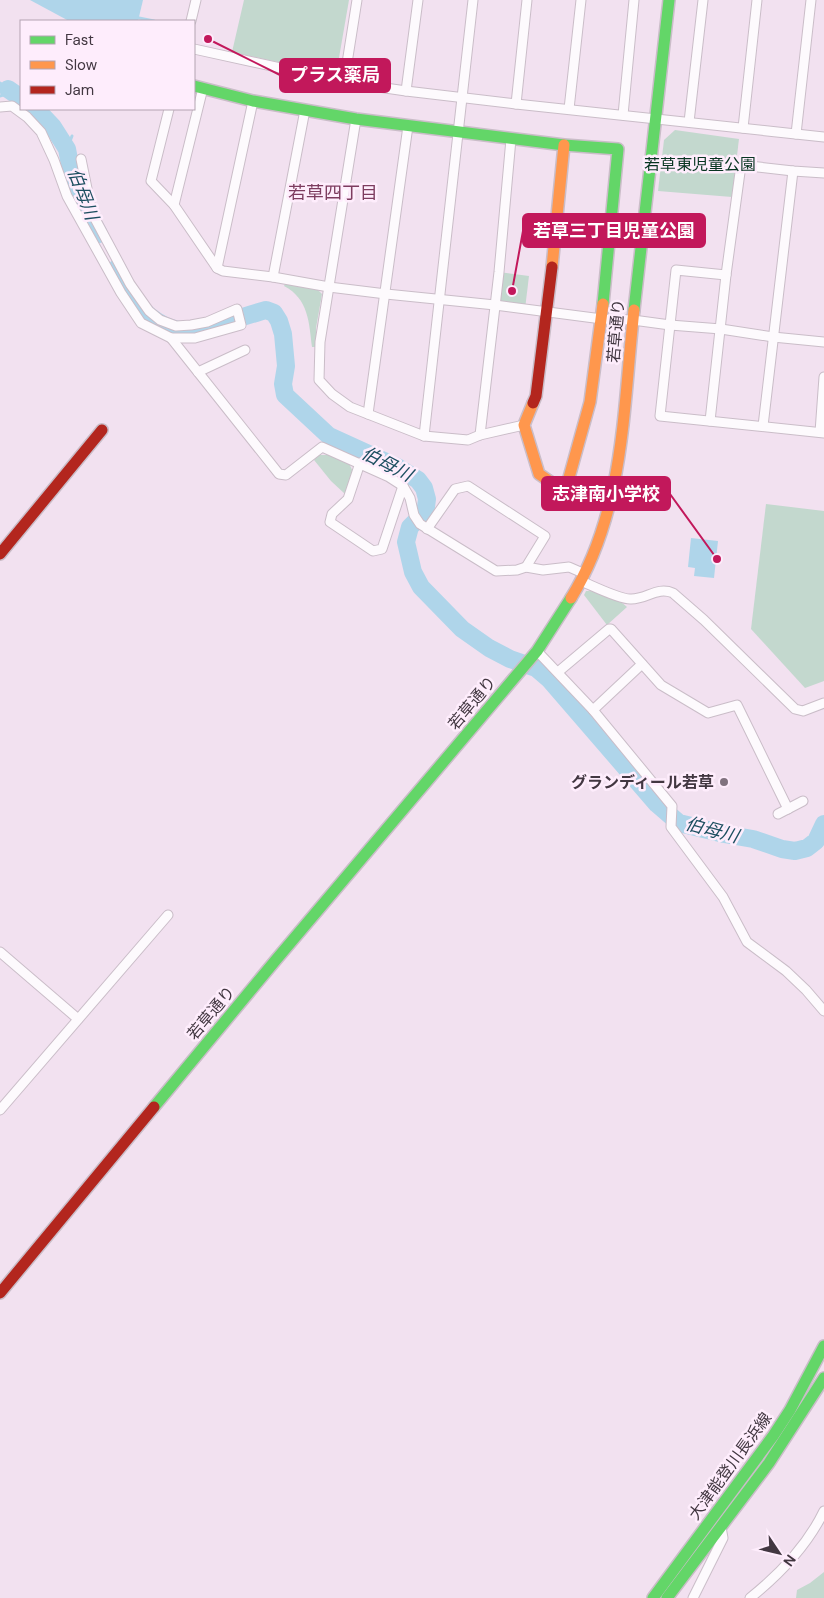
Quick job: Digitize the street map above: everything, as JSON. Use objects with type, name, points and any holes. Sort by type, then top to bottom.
[{"type":"street","points":[[191,20],[196,0]]},
{"type":"street","points":[[344,82],[357,0]]},
{"type":"street","points":[[406,91],[418,0]]},
{"type":"street","points":[[424,436],[473,0]]},
{"type":"street","points":[[516,104],[527,0]]},
{"type":"street","points":[[569,109],[581,0]]},
{"type":"street","points":[[622,115],[634,0]]},
{"type":"street","name":"若草通り","points":[[0,1293],[275,961],[534,655],[583,578],[602,531],[613,493],[625,414],[633,320],[669,0]]},
{"type":"street","points":[[689,122],[703,0]]},
{"type":"street","points":[[743,128],[757,0]]},
{"type":"street","points":[[796,134],[811,0]]},
{"type":"street","points":[[195,49],[344,82],[406,91],[824,137]]},
{"type":"street","points":[[195,102],[198,87],[253,100],[356,119],[511,139],[618,150],[602,319],[590,402],[566,492],[539,474],[524,425],[536,396],[547,312],[564,145]]},
{"type":"street","points":[[217,268],[253,100]]},
{"type":"street","points":[[0,107],[12,106],[27,117],[41,132],[54,160],[67,196],[121,293],[142,323],[171,338],[278,474],[286,476],[322,447],[360,463],[403,486],[410,498],[414,515],[424,526],[496,571],[517,570],[526,567],[543,570],[569,567],[583,578],[630,600],[658,591],[673,594],[704,620],[795,709],[804,711],[824,703]]},
{"type":"street","points":[[168,110],[151,181],[174,205],[217,268],[224,272],[273,277],[329,287],[386,294],[495,305],[602,319],[633,320],[721,329],[824,342]]},
{"type":"street","points":[[174,205],[193,110]]},
{"type":"street","points":[[273,277],[305,110]]},
{"type":"street","points":[[356,119],[320,342],[319,380],[332,394],[350,407],[424,436],[468,440],[480,434],[524,425]]},
{"type":"street","points":[[368,414],[408,126]]},
{"type":"street","points":[[480,434],[511,139]]},
{"type":"street","points":[[81,159],[92,213],[130,284],[149,311],[160,320],[176,326],[207,322],[237,309],[241,325],[195,338],[171,338]]},
{"type":"street","points":[[710,420],[726,275],[741,165],[793,172],[824,173]]},
{"type":"street","points":[[763,426],[793,172]]},
{"type":"street","points":[[726,275],[676,270],[660,416],[822,432],[824,377]]},
{"type":"street","points":[[198,372],[245,350]]},
{"type":"street","points":[[0,554],[102,430]]},
{"type":"street","points":[[360,463],[348,499],[332,514],[330,522],[373,551],[382,549],[403,486]]},
{"type":"street","points":[[424,526],[455,489],[468,486],[545,536],[526,567]]},
{"type":"street","points":[[558,672],[611,629],[661,684],[708,713],[737,705],[788,809]]},
{"type":"street","points":[[534,655],[558,672],[593,710],[672,806],[671,827],[723,896],[747,942],[786,970],[824,1011]]},
{"type":"street","points":[[593,710],[642,664]]},
{"type":"street","points":[[778,814],[803,801]]},
{"type":"street","points":[[0,1110],[168,914]]},
{"type":"street","points":[[0,952],[78,1019]]},
{"type":"street","name":"大津能登川長浜線","points":[[653,1598],[773,1436],[790,1410],[824,1346]]},
{"type":"street","name":"大津能登川長浜線","points":[[667,1598],[779,1450],[824,1378]]},
{"type":"street","points":[[750,1598],[774,1578],[796,1555],[824,1511]]},
{"type":"street","points":[[693,1598],[723,1538],[721,1527]]},
{"type":"green space","points":[[244,0],[349,0],[336,75],[232,52]]},
{"type":"green space","name":"若草東児童公園","points":[[675,130],[739,139],[732,197],[658,191],[664,140]]},
{"type":"green space","points":[[499,272],[529,276],[525,309],[495,305]]},
{"type":"green space","points":[[285,284],[318,290],[322,294],[316,328],[316,347],[312,347],[308,321],[303,305],[292,291],[284,286]]},
{"type":"green space","points":[[319,455],[328,455],[349,463],[353,472],[345,494],[331,481],[314,460]]},
{"type":"green space","points":[[766,504],[824,511],[824,681],[805,688],[751,629]]},
{"type":"green space","points":[[586,591],[608,595],[627,607],[607,625],[584,595]]},
{"type":"green space","points":[[824,1572],[824,1598],[796,1598],[797,1590]]},
{"type":"water","points":[[30,0],[143,0],[138,20],[67,20]]},
{"type":"water","points":[[691,538],[718,541],[714,578],[694,576],[695,568],[688,567]]},
{"type":"waterway","points":[[139,18],[149,20]]},
{"type":"waterway","name":"伯母川","points":[[0,83],[8,89],[0,96]]},
{"type":"waterway","name":"伯母川","points":[[8,89],[20,97]]},
{"type":"waterway","name":"伯母川","points":[[37,110],[53,127],[67,149],[70,165],[85,209],[99,234]]},
{"type":"waterway","points":[[67,149],[72,136]]},
{"type":"waterway","name":"伯母川","points":[[117,268],[129,291],[143,310],[157,321],[172,328],[179,330],[197,329],[266,310],[274,313],[283,334],[286,366],[283,384],[285,395],[329,436],[397,467],[418,480],[424,488],[427,499],[426,507],[423,514],[410,527],[406,542],[413,572],[421,587],[462,629],[489,648],[510,659],[536,668],[550,680],[657,804],[679,823],[753,839],[782,849],[795,851],[807,848],[816,841],[824,824]]},
{"type":"traffic: fast","points":[[634,310],[669,0]]},
{"type":"traffic: fast","points":[[195,86],[253,101],[356,119],[564,145],[618,149],[603,304]]},
{"type":"traffic: fast","points":[[154,1107],[537,651],[571,598]]},
{"type":"traffic: fast","points":[[653,1598],[773,1436],[790,1410],[824,1346]]},
{"type":"traffic: fast","points":[[667,1598],[769,1463],[824,1378]]},
{"type":"traffic: slow","points":[[552,267],[564,145]]},
{"type":"traffic: slow","points":[[533,403],[524,425],[539,474],[565,492],[590,402],[603,304]]},
{"type":"traffic: slow","points":[[571,598],[589,565],[602,530],[612,494],[619,458],[634,310]]},
{"type":"traffic: jam","points":[[533,403],[536,396],[552,267]]},
{"type":"traffic: jam","points":[[0,554],[102,430]]},
{"type":"traffic: jam","points":[[0,1293],[154,1107]]},
{"type":"place","name":"プラス薬局","points":[[208,39]]},
{"type":"place","name":"若草三丁目児童公園","points":[[512,291]]},
{"type":"place","name":"志津南小学校","points":[[717,559]]},
{"type":"place","name":"グランディール若草","points":[[724,782]]},
{"type":"district","name":"若草四丁目","points":[[333,193]]}]
